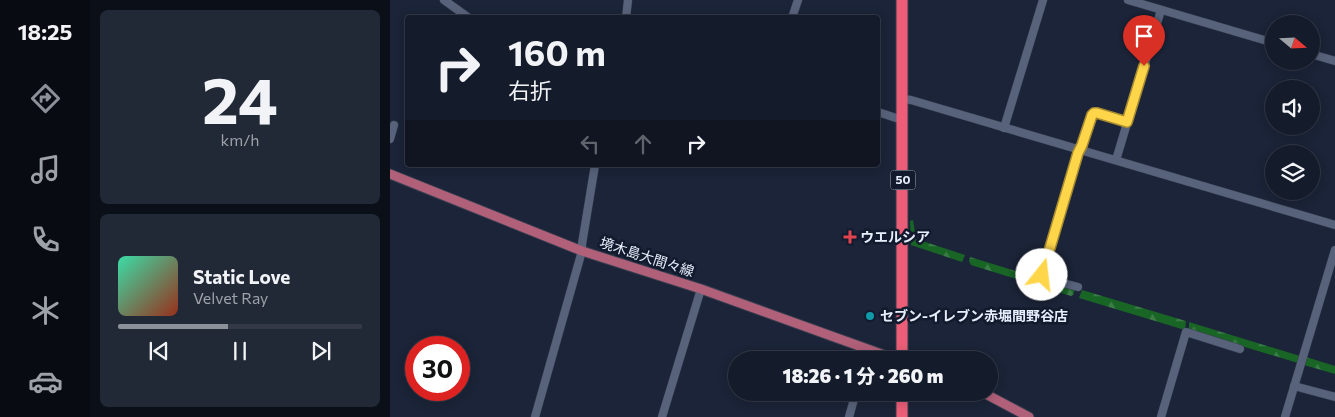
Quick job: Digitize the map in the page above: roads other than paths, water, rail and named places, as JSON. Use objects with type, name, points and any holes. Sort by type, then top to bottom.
[{"type":"highway","name":"50","points":[[902,0],[902,351]]},
{"type":"highway","points":[[902,401],[902,417]]},
{"type":"main road","name":"境木島大間々線","points":[[390,174],[582,251],[701,289],[874,351]]},
{"type":"main road","points":[[998,401],[1028,417]]},
{"type":"street","points":[[444,0],[465,15]]},
{"type":"street","points":[[626,15],[628,0]]},
{"type":"street","points":[[793,15],[798,0]]},
{"type":"street","points":[[1004,128],[1043,0]]},
{"type":"street","points":[[1128,0],[1265,40]]},
{"type":"street","points":[[1116,160],[1160,10]]},
{"type":"street","points":[[1320,57],[1335,61]]},
{"type":"street","points":[[902,100],[911,100],[1335,225]]},
{"type":"street","points":[[880,113],[902,118]]},
{"type":"street","points":[[1078,287],[1044,278],[1042,275],[1092,115],[1094,113],[1127,122]]},
{"type":"street","points":[[390,139],[394,125]]},
{"type":"street","points":[[536,417],[582,251],[595,167]]},
{"type":"street","points":[[1285,417],[1335,250]]},
{"type":"street","points":[[662,417],[701,289]]},
{"type":"street","points":[[1161,417],[1186,332],[1240,349]]},
{"type":"street","points":[[1294,386],[1335,398]]},
{"type":"street","points":[[849,417],[853,401]]},
{"type":"place","name":"ウエルシア","points":[[850,237]]},
{"type":"place","name":"セブン-イレブン赤堀間野谷店","points":[[870,316]]}]
